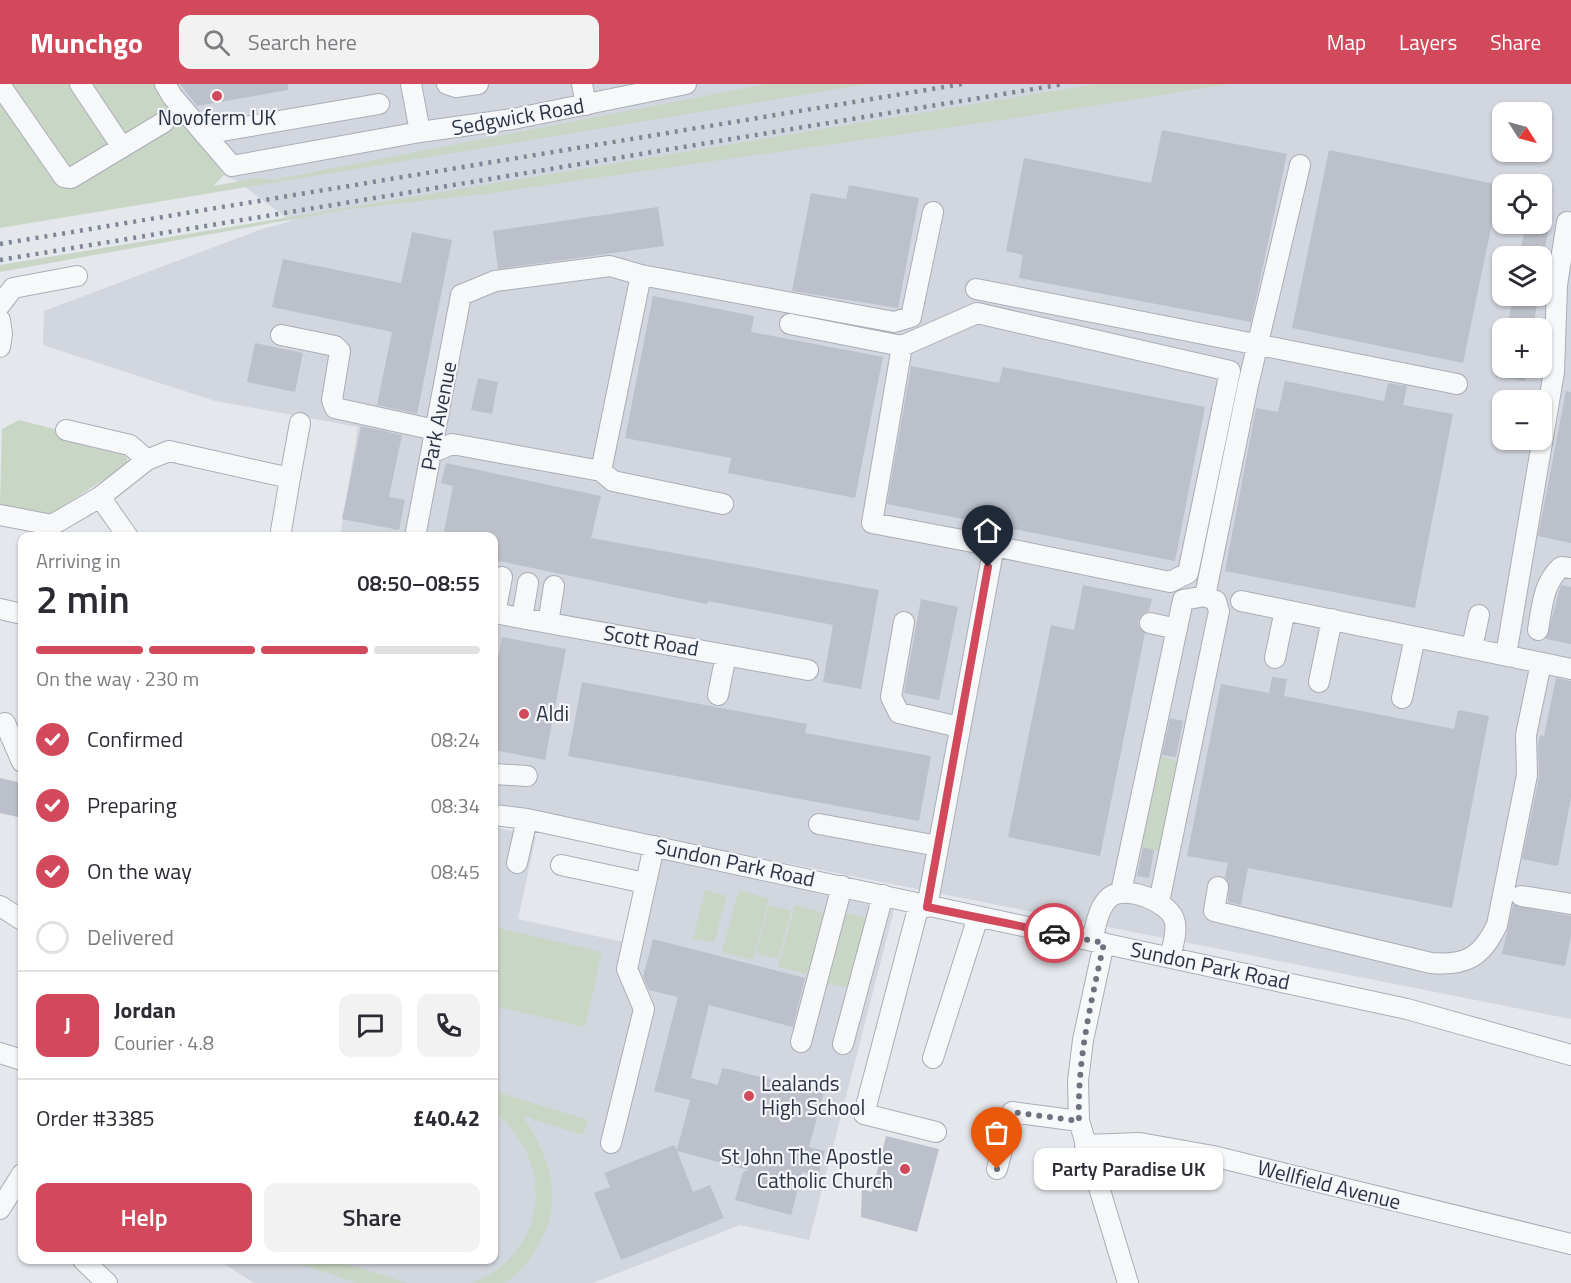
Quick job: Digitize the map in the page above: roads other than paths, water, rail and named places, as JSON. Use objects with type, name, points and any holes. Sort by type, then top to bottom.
[{"type":"street","points":[[80,84],[122,147]]},
{"type":"street","points":[[165,84],[172,96],[204,134],[379,104]]},
{"type":"street","points":[[411,84],[420,132]]},
{"type":"street","points":[[447,84],[456,87],[478,84]]},
{"type":"street","points":[[582,84],[586,105]]},
{"type":"street","name":"Sedgwick Road","points":[[204,134],[232,166],[586,105],[625,90],[686,84]]},
{"type":"street","points":[[0,86],[64,177],[71,178],[164,122]]},
{"type":"street","points":[[1205,596],[1258,344],[1300,165]]},
{"type":"street","points":[[601,471],[641,275],[894,322],[903,321],[911,317],[933,212]]},
{"type":"street","points":[[1506,655],[1554,372],[1557,285],[1567,222]]},
{"type":"street","name":"Park Avenue","points":[[416,532],[461,295],[495,281],[610,266],[641,275]]},
{"type":"street","points":[[0,305],[13,288],[77,276]]},
{"type":"street","points":[[976,289],[1457,384]]},
{"type":"street","points":[[790,324],[902,346],[976,313],[1230,371],[1188,573],[1170,582],[872,523],[902,346]]},
{"type":"street","points":[[0,320],[0,347]]},
{"type":"street","points":[[281,335],[335,346],[340,351],[332,400],[335,408],[435,430]]},
{"type":"street","points":[[281,532],[300,423]]},
{"type":"street","points":[[66,430],[130,445],[147,460]]},
{"type":"street","points":[[431,453],[452,444],[601,471],[613,481],[723,504]]},
{"type":"street","points":[[0,515],[51,531],[100,497],[147,460],[169,451],[290,478]]},
{"type":"street","points":[[100,497],[124,532]]},
{"type":"street","points":[[936,1132],[864,1114],[938,846],[988,567],[994,546]]},
{"type":"street","points":[[1538,630],[1544,592],[1550,579],[1561,567],[1571,568]]},
{"type":"street","points":[[498,595],[502,577]]},
{"type":"street","points":[[522,618],[528,583]]},
{"type":"street","points":[[548,623],[554,586]]},
{"type":"street","points":[[1121,892],[1183,600],[1205,596],[1216,601],[1219,611],[1159,902]]},
{"type":"street","points":[[1241,601],[1571,669]]},
{"type":"street","points":[[0,609],[18,613]]},
{"type":"street","points":[[1275,658],[1285,610]]},
{"type":"street","name":"Scott Road","points":[[498,614],[808,670]]},
{"type":"street","points":[[1467,647],[1474,614]]},
{"type":"street","points":[[1319,682],[1332,619]]},
{"type":"street","points":[[904,622],[891,697],[894,706],[899,713],[959,727]]},
{"type":"street","points":[[1150,623],[1177,629]]},
{"type":"street","points":[[1402,698],[1415,637]]},
{"type":"street","points":[[718,695],[726,655]]},
{"type":"street","points":[[1218,887],[1214,911],[1431,963],[1458,964],[1472,958],[1490,942],[1497,925],[1527,775],[1526,735],[1541,663]]},
{"type":"street","points":[[9,724],[18,750]]},
{"type":"street","points":[[498,774],[526,776]]},
{"type":"street","name":"Sundon Park Road","points":[[498,815],[527,819],[842,886],[923,906],[1407,1009],[1571,1055]]},
{"type":"street","points":[[518,863],[527,819]]},
{"type":"street","points":[[819,824],[938,846]]},
{"type":"street","points":[[611,1143],[644,1009],[627,969],[654,846]]},
{"type":"street","points":[[561,865],[645,883]]},
{"type":"street","points":[[801,1042],[842,886]]},
{"type":"street","points":[[1128,1283],[1079,1121],[1078,1081],[1102,906],[1110,897],[1121,892],[1159,902],[1169,909],[1176,922],[1170,957]]},
{"type":"street","points":[[843,1044],[883,895]]},
{"type":"street","points":[[1521,896],[1571,904]]},
{"type":"street","points":[[0,906],[18,917]]},
{"type":"street","points":[[933,1058],[978,917]]},
{"type":"street","points":[[0,1053],[18,1059]]},
{"type":"street","points":[[997,1169],[1012,1112],[1079,1121]]},
{"type":"street","name":"Wellfield Avenue","points":[[1085,1145],[1140,1143],[1213,1156],[1571,1244]]},
{"type":"street","points":[[10,1204],[18,1184]]},
{"type":"street","points":[[87,1264],[107,1283]]},
{"type":"railway","points":[[0,244],[962,84]]},
{"type":"railway","points":[[0,260],[1064,84]]},
{"type":"place","name":"Novoferm UK","points":[[217,96]]},
{"type":"place","name":"Aldi","points":[[524,714]]},
{"type":"place","name":"Lealands High School","points":[[749,1096]]},
{"type":"place","name":"St John The Apostle Catholic Church","points":[[905,1169]]},
{"type":"place","name":"Party Paradise UK","points":[[997,1169]]}]
